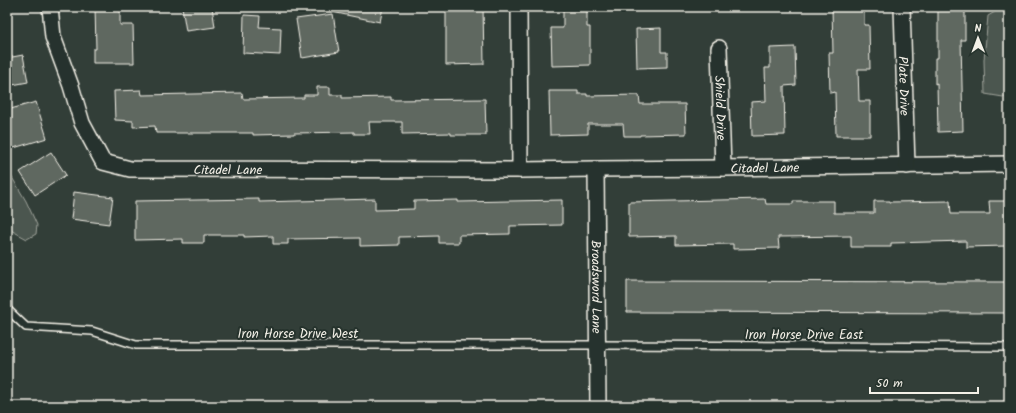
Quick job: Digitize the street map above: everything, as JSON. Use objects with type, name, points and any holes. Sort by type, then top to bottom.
[{"type":"street","name":"Citadel Lane","points":[[50,7],[53,37],[71,86],[82,123],[103,162],[130,169],[520,170],[1009,164]]},
{"type":"street","points":[[519,7],[520,170]]},
{"type":"street","name":"Plate Drive","points":[[902,7],[907,166]]},
{"type":"street","name":"Shield Drive","points":[[719,48],[723,168]]},
{"type":"street","name":"Broadsword Lane","points":[[596,168],[598,406]]},
{"type":"lane","name":"Iron Horse Drive West","points":[[8,310],[26,327],[92,331],[136,345],[598,345]]},
{"type":"lane","name":"Iron Horse Drive East","points":[[598,345],[1009,347]]},
{"type":"shaded area","points":[[1003,7],[1009,7],[1009,98],[985,94],[984,60],[988,16]]},
{"type":"shaded area","points":[[7,169],[26,201],[37,225],[36,234],[27,239],[7,228]]},
{"type":"building","points":[[95,7],[120,7],[120,25],[133,25],[134,63],[93,63],[93,49],[96,49]]},
{"type":"building","points":[[182,7],[212,7],[215,27],[186,31]]},
{"type":"building","points":[[333,7],[383,7],[380,22],[332,12]]},
{"type":"building","points":[[446,7],[483,7],[484,64],[446,65]]},
{"type":"building","points":[[563,7],[587,7],[587,27],[590,27],[590,65],[552,66],[551,28],[563,28]]},
{"type":"building","points":[[832,7],[864,7],[864,25],[869,25],[870,69],[858,69],[859,101],[870,101],[870,136],[836,136],[835,92],[830,93],[829,53],[833,53]]},
{"type":"building","points":[[938,7],[965,7],[965,40],[961,40],[963,131],[938,132],[935,58],[938,58]]},
{"type":"building","points":[[333,14],[339,52],[302,58],[296,19]]},
{"type":"building","points":[[244,15],[260,16],[259,27],[281,28],[280,55],[243,53]]},
{"type":"building","points":[[661,28],[661,52],[667,52],[667,67],[637,68],[636,29]]},
{"type":"building","points":[[795,47],[796,85],[784,86],[785,135],[752,136],[751,102],[766,101],[765,68],[770,68],[770,48]]},
{"type":"building","points":[[23,55],[28,82],[7,86],[7,58]]},
{"type":"building","points":[[317,87],[330,87],[330,95],[342,95],[342,98],[391,97],[391,100],[485,99],[486,135],[451,135],[451,133],[402,134],[402,122],[369,122],[370,134],[354,134],[354,132],[253,135],[253,133],[156,133],[155,126],[133,127],[133,121],[115,120],[114,91],[141,90],[142,95],[242,93],[243,99],[304,98],[304,95],[317,95]]},
{"type":"building","points":[[549,91],[578,91],[578,94],[587,94],[587,96],[639,95],[640,104],[685,104],[686,134],[624,136],[623,124],[588,124],[588,134],[550,135]]},
{"type":"building","points":[[36,102],[47,138],[7,150],[7,110]]},
{"type":"building","points":[[51,152],[66,175],[35,195],[20,172]]},
{"type":"building","points":[[74,192],[113,197],[109,224],[71,219]]},
{"type":"building","points":[[259,199],[259,202],[375,199],[375,210],[414,209],[414,201],[458,200],[458,202],[562,200],[562,225],[510,226],[510,234],[459,235],[459,243],[439,243],[439,236],[399,237],[399,245],[360,246],[360,238],[288,239],[288,244],[273,244],[273,236],[244,237],[244,235],[204,235],[204,243],[183,243],[183,239],[135,240],[135,201]]},
{"type":"building","points":[[765,199],[766,204],[793,204],[793,201],[834,201],[834,213],[874,213],[874,201],[950,201],[951,214],[990,214],[989,201],[1006,201],[1006,246],[966,247],[966,241],[891,243],[891,247],[851,247],[851,236],[778,237],[779,248],[733,249],[733,244],[676,245],[676,236],[629,237],[629,202]]},
{"type":"building","points":[[627,281],[1009,282],[1009,313],[627,312]]}]
